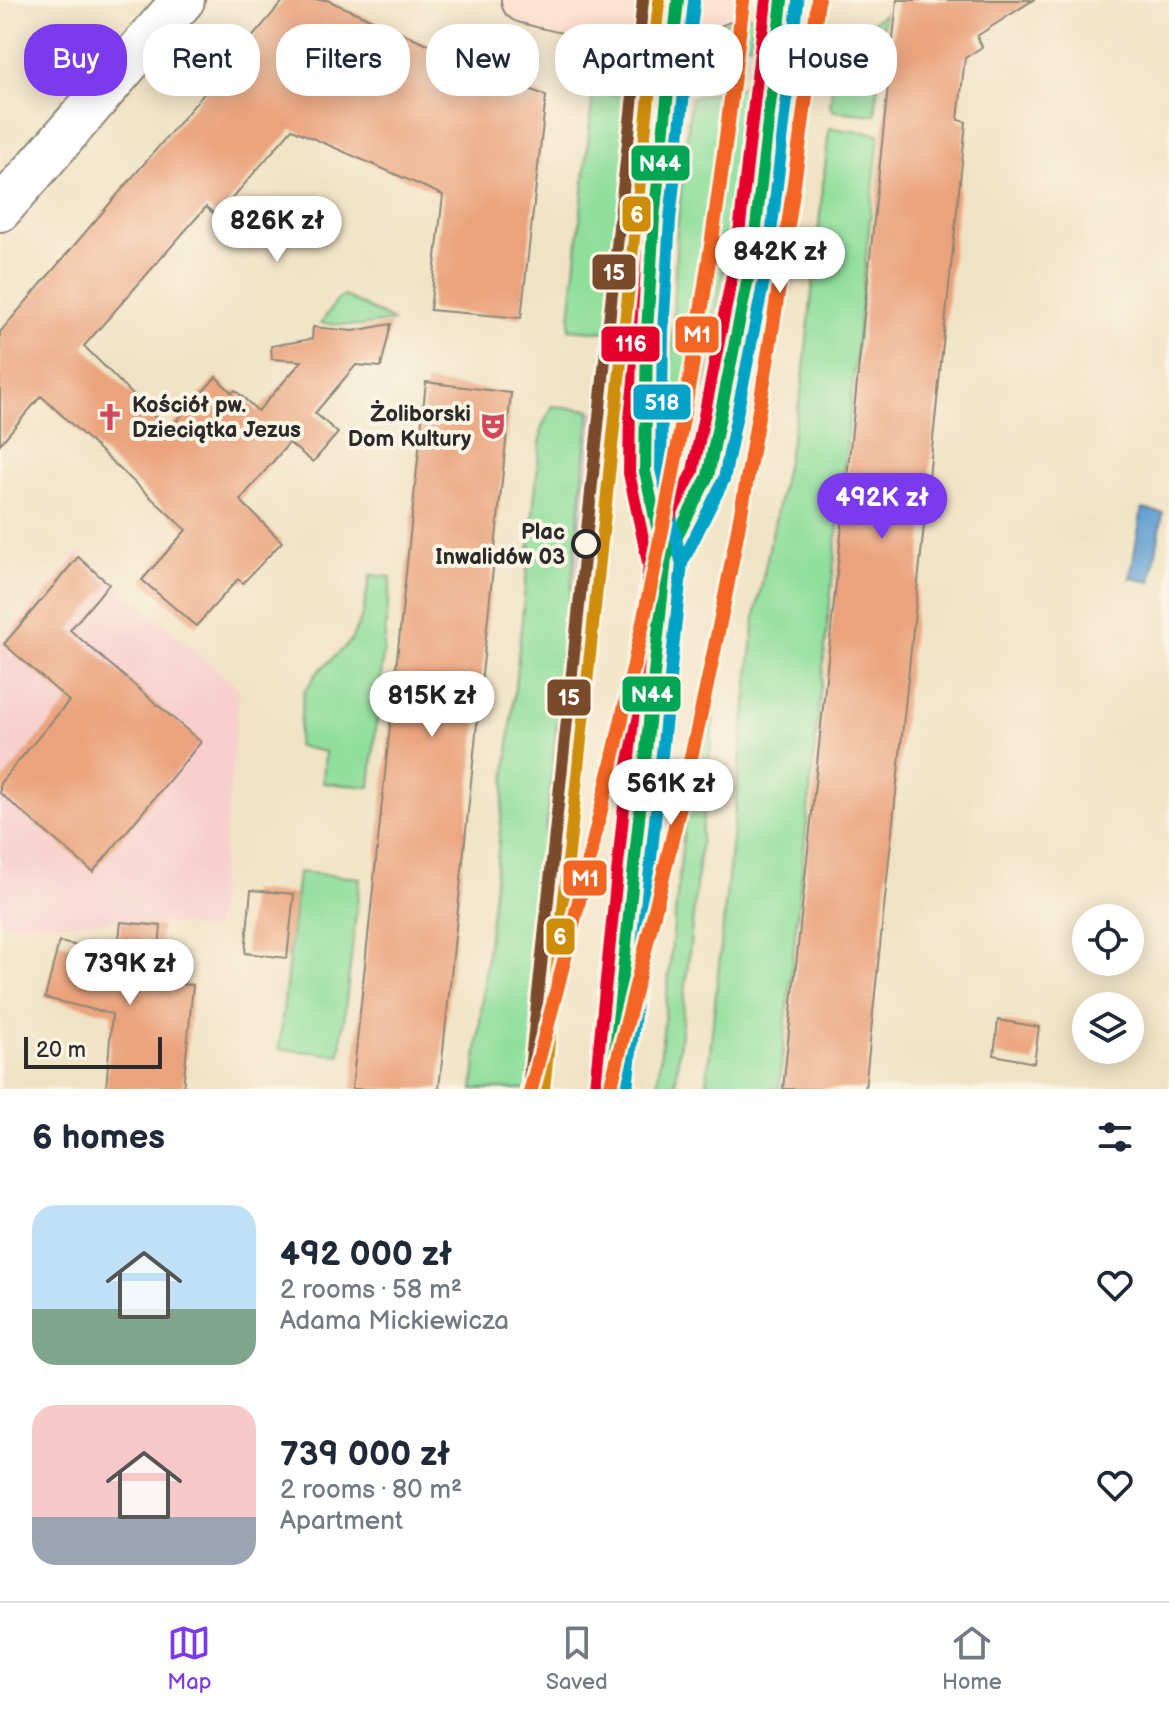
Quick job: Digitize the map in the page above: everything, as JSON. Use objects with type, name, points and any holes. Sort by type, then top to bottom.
[{"type":"main road","points":[[524,0],[566,10],[641,20],[723,0]]},
{"type":"main road","points":[[666,558],[708,476],[753,253],[782,0]]},
{"type":"main road","points":[[611,1089],[666,558],[645,471],[646,396],[650,261],[676,9]]},
{"type":"street","points":[[0,210],[183,0]]},
{"type":"shaded area","points":[[590,410],[608,412],[558,886],[539,883]]},
{"type":"shaded area","points":[[79,551],[240,690],[215,931],[116,919],[104,922],[3,924],[0,920],[0,644]]},
{"type":"green space","points":[[884,14],[883,24],[869,24]]},
{"type":"green space","points":[[750,15],[754,19],[751,44],[743,46],[743,24],[717,24]]},
{"type":"green space","points":[[748,85],[734,209],[704,389],[670,387],[677,228],[691,98],[743,96],[743,86]]},
{"type":"green space","points":[[593,96],[641,98],[618,333],[569,329]]},
{"type":"green space","points":[[831,96],[877,96],[875,115],[834,111],[830,105]]},
{"type":"green space","points":[[829,128],[879,134],[779,1089],[706,1089],[755,617],[802,388]]},
{"type":"green space","points":[[344,296],[393,321],[360,326],[321,323],[338,299]]},
{"type":"green space","points":[[553,406],[590,410],[540,883],[562,886],[541,1089],[473,1089],[542,426]]},
{"type":"green space","points":[[370,575],[391,577],[370,787],[323,783],[325,752],[297,746],[304,692],[317,673],[350,642],[363,614]]},
{"type":"green space","points":[[696,713],[714,714],[675,1089],[657,1089]]},
{"type":"green space","points":[[298,872],[360,878],[340,1055],[279,1049]]},
{"type":"water","points":[[1142,509],[1163,513],[1151,582],[1130,578]]},
{"type":"building","points":[[284,0],[327,0],[382,24],[276,24],[276,96],[410,96],[410,36],[426,43],[426,96],[539,96],[539,93],[546,96],[521,318],[430,310],[443,195],[292,129],[217,216],[206,207],[84,346],[168,430],[216,377],[258,411],[302,361],[272,359],[271,346],[312,339],[313,327],[353,331],[391,324],[381,367],[356,365],[315,413],[338,433],[313,462],[289,443],[240,500],[282,542],[243,583],[238,579],[196,626],[142,580],[186,530],[41,396],[0,444],[0,332],[202,96],[260,96],[260,28]]},
{"type":"building","points":[[897,0],[1033,0],[977,36],[982,47],[965,58],[958,120],[966,122],[964,143],[865,1089],[783,1089],[887,96],[897,96],[897,24],[894,24]]},
{"type":"building","points":[[426,382],[511,393],[459,899],[439,1089],[352,1089]]},
{"type":"building","points":[[78,557],[109,584],[70,630],[201,742],[93,872],[0,793],[0,783],[69,701],[4,644]]},
{"type":"building","points":[[251,890],[294,894],[287,958],[245,953]]},
{"type":"building","points":[[121,922],[161,926],[156,982],[193,985],[183,1089],[106,1089],[112,1014],[45,998],[59,942],[117,954]]},
{"type":"building","points":[[998,1020],[1039,1027],[1034,1063],[994,1055]]},
{"type":"transit line","name":"15","points":[[528,1089],[643,0]]},
{"type":"transit line","name":"116","points":[[649,567],[629,473],[631,331],[638,216],[662,0]]},
{"type":"transit line","name":"N44","points":[[665,564],[645,471],[647,331],[654,218],[678,0]]},
{"type":"transit line","name":"M1","points":[[531,1089],[615,752],[652,582],[693,361],[724,155],[743,0]]},
{"type":"transit line","name":"116","points":[[595,1087],[650,555],[693,471],[737,251],[766,0]]},
{"type":"transit line","name":"N44","points":[[611,1089],[666,558],[708,476],[753,253],[782,0]]},
{"type":"transit line","name":"M1","points":[[610,1089],[661,886],[722,614],[781,273],[818,0]]},
{"type":"transit line","name":"518","points":[[681,561],[661,469],[663,332],[670,219],[694,2]]},
{"type":"transit line","name":"518","points":[[627,1089],[682,563],[724,479],[769,255],[798,2]]},
{"type":"tram line","name":"6","points":[[544,1089],[659,2]]},
{"type":"place","name":"Kościół pw. Dzieciątka Jezus","points":[[110,417]]},
{"type":"place","name":"Żoliborski Dom Kultury","points":[[493,426]]},
{"type":"place","name":"Plac Inwalidów 03","points":[[586,544]]}]
